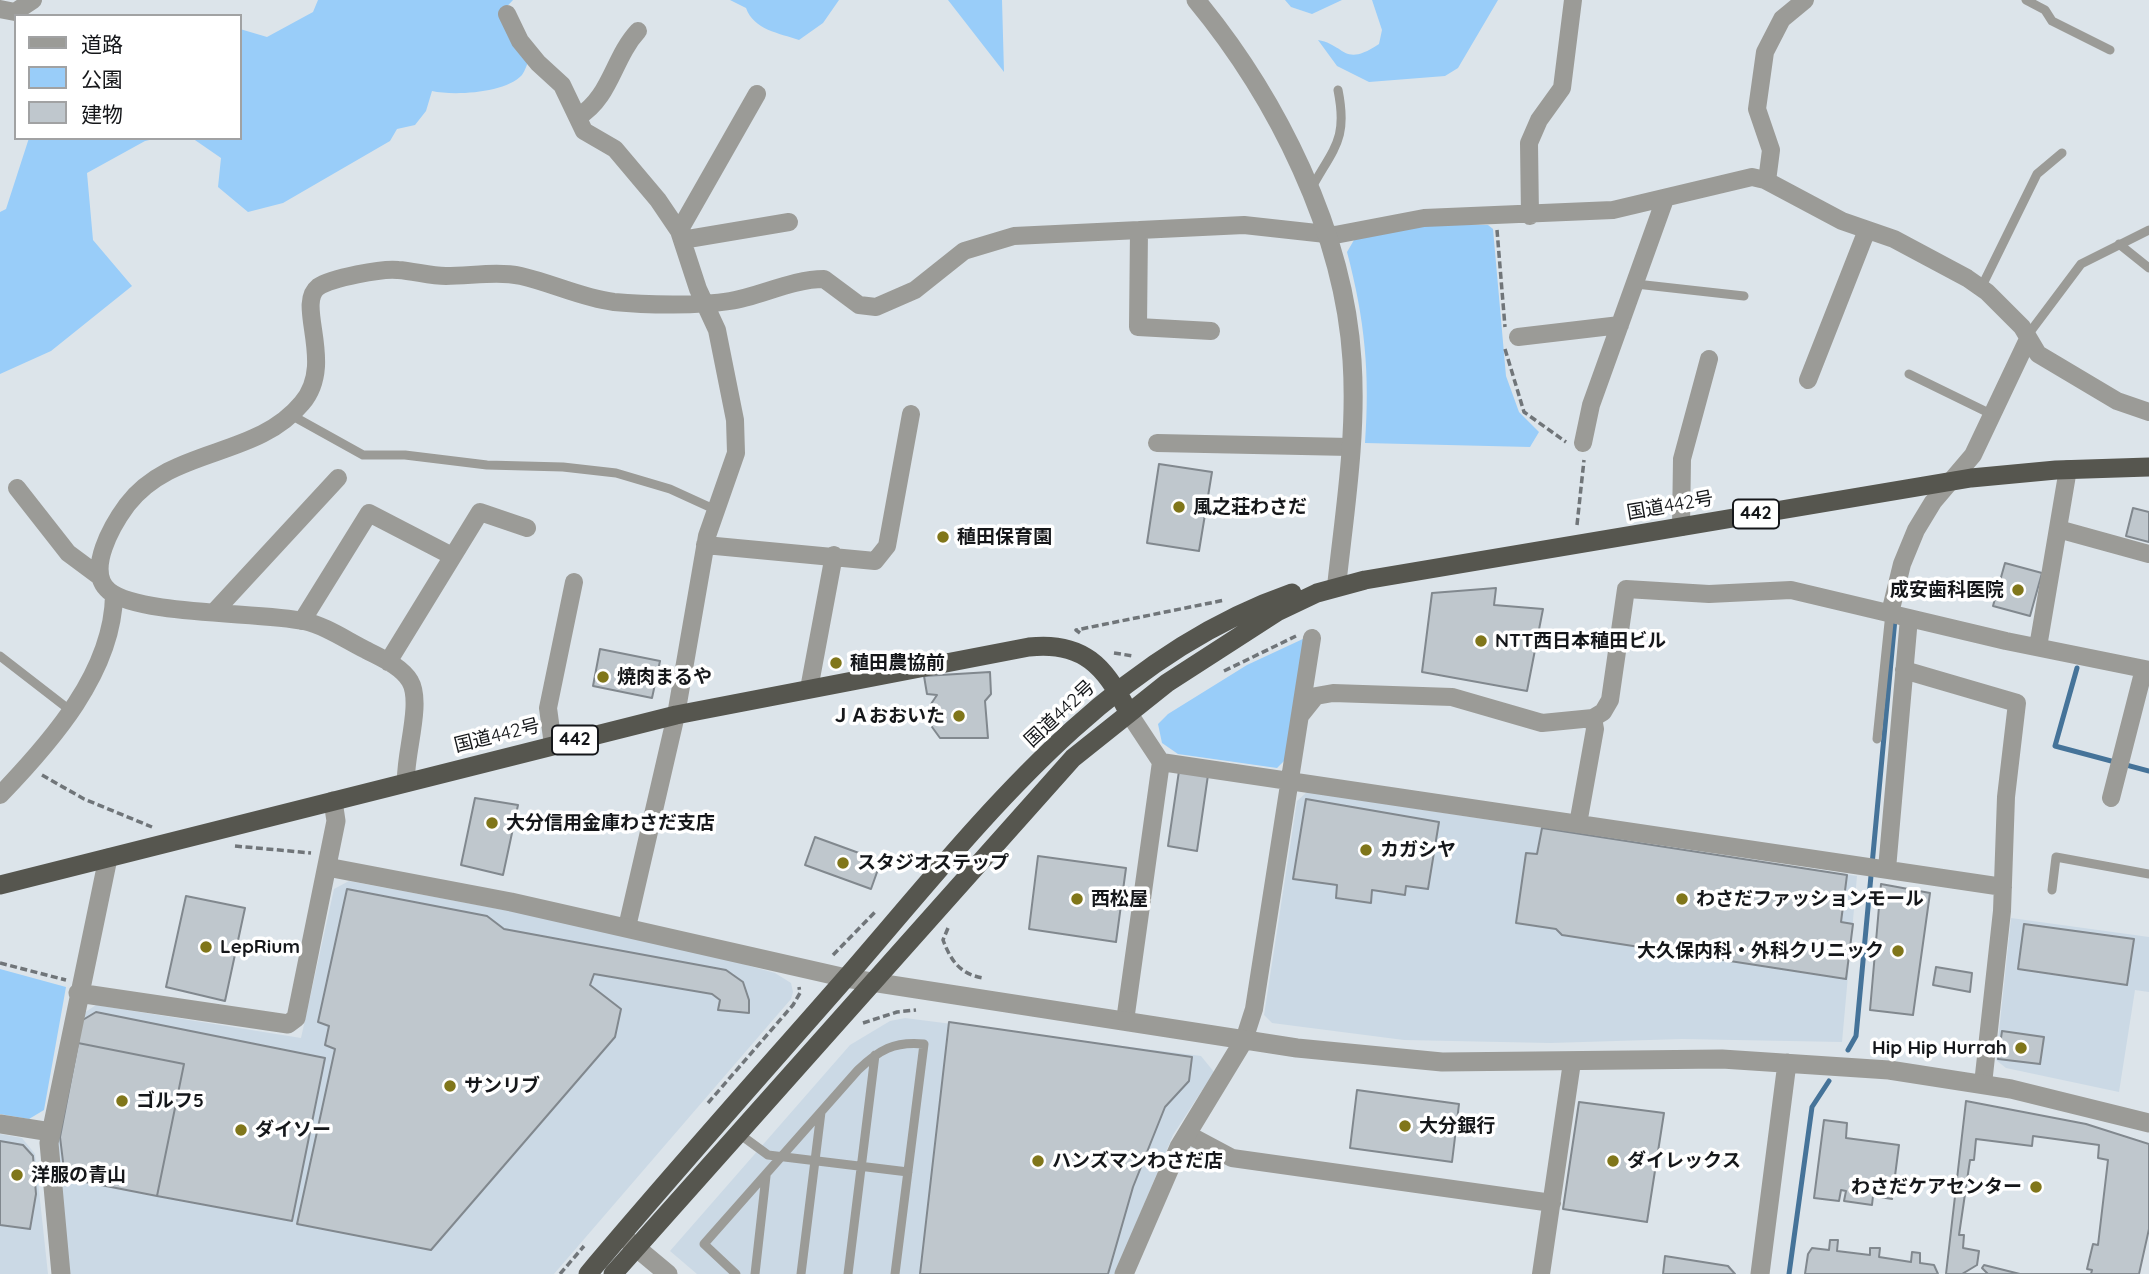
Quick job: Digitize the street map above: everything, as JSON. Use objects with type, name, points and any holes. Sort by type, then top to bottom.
[{"type":"highway","name":"国道442号","points":[[613,1274],[628,1241],[846,978],[1005,797],[1059,743],[1118,691],[1226,620],[1304,589],[1337,582],[1365,580],[1950,482],[2068,469],[2149,467]]},
{"type":"highway","name":"国道442号","points":[[588,1274],[628,1241],[738,1133],[1073,758],[1128,712],[1200,660],[1277,612],[1317,593],[1365,580]]},
{"type":"highway","name":"国道442号","points":[[0,885],[676,715],[1021,648],[1054,646],[1083,654],[1118,691],[1128,712]]},
{"type":"street","points":[[0,9],[15,12],[33,0]]},
{"type":"street","points":[[1196,0],[1254,80],[1287,138],[1325,235],[1350,341],[1353,383],[1350,447],[1337,582]]},
{"type":"street","points":[[1530,216],[1527,152],[1535,127],[1562,88],[1573,0]]},
{"type":"street","points":[[1767,181],[1771,150],[1758,109],[1762,62],[1769,40],[1782,19],[1805,0]]},
{"type":"street","points":[[507,14],[532,56],[562,85],[584,131],[615,149],[658,200],[680,236],[717,330],[736,437],[733,465],[705,545],[676,715],[627,927]]},
{"type":"street","points":[[578,117],[599,100],[624,47],[638,31]]},
{"type":"street","points":[[680,236],[757,94]]},
{"type":"street","points":[[99,576],[103,552],[114,525],[128,503],[151,481],[196,458],[251,442],[291,415],[315,382],[318,365],[310,304],[313,292],[326,283],[390,269],[446,276],[510,275],[614,302],[736,300],[824,279],[859,305],[876,307],[915,290],[964,251],[998,239],[1244,225],[1325,235],[1424,218],[1530,216],[1613,210],[1746,177],[1767,181],[1809,205],[1904,244],[1981,288],[2027,337],[2038,354],[2117,401],[2149,412]]},
{"type":"street","points":[[1580,447],[1591,405],[1665,199]]},
{"type":"street","points":[[680,236],[789,222]]},
{"type":"street","points":[[1139,230],[1138,327],[1210,331]]},
{"type":"street","points":[[1808,380],[1867,230]]},
{"type":"street","points":[[1509,336],[1620,325]]},
{"type":"street","points":[[1890,613],[1909,544],[1926,512],[1973,456],[1994,415],[2027,337]]},
{"type":"street","points":[[1681,527],[1681,468],[1709,359]]},
{"type":"street","points":[[705,545],[834,555],[875,561],[884,552],[911,414]]},
{"type":"street","points":[[1157,443],[1350,447]]},
{"type":"street","points":[[2038,646],[2068,469]]},
{"type":"street","points":[[215,611],[338,478]]},
{"type":"street","points":[[17,488],[68,553],[99,576],[105,587],[114,595],[162,608],[215,611],[302,621],[322,626],[402,671],[414,691],[406,783]]},
{"type":"street","points":[[388,662],[480,512],[527,528]]},
{"type":"street","points":[[302,621],[369,513],[452,556]]},
{"type":"street","points":[[2058,529],[2149,554]]},
{"type":"street","points":[[809,689],[834,555]]},
{"type":"street","points":[[553,746],[548,708],[574,582]]},
{"type":"street","points":[[1300,716],[1317,696],[1334,693],[1452,697],[1535,723],[1593,718],[1603,712],[1610,700],[1626,589],[1709,594],[1791,590],[2147,669],[2111,798]]},
{"type":"street","points":[[0,795],[86,690],[110,632],[114,595]]},
{"type":"street","points":[[1887,869],[1909,618]]},
{"type":"street","points":[[1124,1274],[1187,1134],[1244,1040],[1254,1009],[1300,716],[1306,637]]},
{"type":"street","points":[[1904,670],[2017,703],[2006,797],[2003,887],[1983,1084]]},
{"type":"street","points":[[1125,1021],[1161,762],[1128,712]]},
{"type":"street","points":[[1578,824],[1595,729],[1593,718]]},
{"type":"street","points":[[1161,762],[2003,887]]},
{"type":"street","points":[[73,987],[288,1024],[299,1011],[336,821],[333,801]]},
{"type":"street","points":[[61,1274],[49,1153],[51,1132],[73,987],[108,858]]},
{"type":"street","points":[[327,867],[627,927],[846,978],[1244,1040],[1420,1061],[1722,1059],[1911,1072],[1983,1084],[2149,1123]]},
{"type":"street","points":[[1541,1274],[1572,1062]]},
{"type":"street","points":[[1760,1274],[1787,1063]]},
{"type":"street","points":[[0,1125],[51,1132]]},
{"type":"street","points":[[1187,1134],[1232,1158],[1552,1203]]},
{"type":"street","points":[[628,1241],[668,1274]]},
{"type":"lane","points":[[2026,0],[2045,10],[2052,20],[2061,26],[2110,50]]},
{"type":"lane","points":[[1310,191],[1343,132],[1344,119],[1338,90]]},
{"type":"lane","points":[[1981,288],[2037,174],[2062,153]]},
{"type":"lane","points":[[2027,337],[2072,272],[2149,230]]},
{"type":"lane","points":[[2119,244],[2149,268]]},
{"type":"lane","points":[[1636,284],[1744,296]]},
{"type":"lane","points":[[1909,374],[1994,415]]},
{"type":"lane","points":[[291,415],[363,455],[404,455],[487,465],[563,467],[625,474],[670,489],[716,510]]},
{"type":"lane","points":[[1877,739],[1890,613]]},
{"type":"lane","points":[[0,656],[71,711]]},
{"type":"lane","points":[[2052,890],[2056,857],[2149,874]]},
{"type":"lane","points":[[736,1274],[704,1244],[875,1055],[894,1044],[924,1044],[895,1274]]},
{"type":"lane","points":[[848,1274],[875,1055]]},
{"type":"lane","points":[[802,1274],[821,1112]]},
{"type":"lane","points":[[738,1133],[761,1152],[782,1157],[908,1172]]},
{"type":"lane","points":[[755,1274],[766,1176]]},
{"type":"path","points":[[1496,216],[1509,336],[1507,363],[1524,412],[1556,438],[1580,447],[1576,545]]},
{"type":"path","points":[[1085,636],[1076,630],[1236,598]]},
{"type":"path","points":[[1222,672],[1295,636],[1306,637]]},
{"type":"path","points":[[1111,652],[1119,656]]},
{"type":"path","points":[[949,925],[943,940],[957,967],[966,974],[990,979]]},
{"type":"path","points":[[0,962],[73,987]]},
{"type":"path","points":[[702,1110],[793,1004],[800,993],[798,982]]},
{"type":"path","points":[[561,1274],[586,1244]]},
{"type":"shaded area","points":[[1307,792],[1857,876],[1842,1042],[1682,1039],[1550,1043],[1404,1040],[1272,1023],[1264,1015],[1297,801]]},
{"type":"shaded area","points":[[349,881],[639,935],[775,973],[791,983],[793,992],[791,999],[554,1274],[68,1274],[57,1142],[81,1015],[96,1005],[301,1038],[334,889]]},
{"type":"shaded area","points":[[2011,918],[2149,937],[2149,992],[2135,990],[2119,1092],[2006,1068],[1996,1060]]},
{"type":"shaded area","points":[[905,1018],[1201,1056],[1214,1072],[1173,1135],[1115,1274],[697,1274],[670,1251],[850,1045],[890,1021]]},
{"type":"shaded area","points":[[0,1134],[22,1138],[35,1154],[48,1274],[0,1274]]},
{"type":"green space","points":[[318,0],[513,0],[499,15],[529,60],[522,75],[504,86],[466,93],[432,91],[426,111],[415,125],[397,129],[390,141],[283,203],[248,212],[218,187],[221,158],[195,140],[242,140],[242,30],[267,37],[313,12]]},
{"type":"green space","points":[[730,0],[839,0],[823,23],[799,40],[761,26],[746,8]]},
{"type":"green space","points":[[948,0],[1002,0],[1004,72]]},
{"type":"green space","points":[[1285,0],[1342,0],[1312,14],[1291,7]]},
{"type":"green space","points":[[1372,0],[1498,0],[1458,68],[1445,76],[1369,82],[1337,66],[1318,40],[1351,55],[1367,51],[1379,44],[1382,30]]},
{"type":"green space","points":[[28,140],[149,140],[87,173],[93,240],[132,286],[51,351],[0,374],[0,212],[6,209]]},
{"type":"green space","points":[[1416,224],[1488,225],[1493,229],[1506,376],[1519,412],[1539,432],[1530,447],[1365,443],[1365,347],[1347,252],[1354,240]]},
{"type":"green space","points":[[1305,638],[1287,758],[1277,768],[1178,754],[1162,743],[1158,724],[1168,714],[1247,665]]},
{"type":"green space","points":[[0,969],[66,987],[44,1110],[29,1119],[0,1114]]},
{"type":"building","name":"風之荘わさだ","points":[[1159,464],[1212,472],[1199,551],[1147,543]]},
{"type":"building","points":[[2133,508],[2149,512],[2149,542],[2126,536]]},
{"type":"building","name":"成安歯科医院","points":[[2005,563],[2042,573],[2030,616],[1993,606]]},
{"type":"building","name":"NTT西日本稙田ビル","points":[[1496,588],[1494,605],[1543,609],[1527,691],[1422,672],[1432,593]]},
{"type":"building","points":[[600,649],[660,661],[652,698],[593,686]]},
{"type":"building","name":"ＪＡおおいた","points":[[990,672],[991,694],[985,701],[988,738],[940,738],[932,727],[931,704],[937,695],[927,694],[924,676]]},
{"type":"building","points":[[1179,771],[1208,775],[1197,851],[1168,846]]},
{"type":"building","name":"大分信用金庫わさだ支店","points":[[475,798],[518,805],[503,875],[461,865]]},
{"type":"building","name":"カガシヤ","points":[[1306,799],[1439,822],[1428,889],[1406,886],[1405,895],[1372,890],[1371,903],[1336,898],[1337,885],[1293,879]]},
{"type":"building","name":"わさだファッションモール","points":[[1542,828],[1847,875],[1841,922],[1853,924],[1846,979],[1562,935],[1556,929],[1516,923],[1526,853],[1537,854]]},
{"type":"building","name":"スタジオステップ","points":[[815,837],[881,861],[871,889],[805,865]]},
{"type":"building","name":"西松屋","points":[[1038,856],[1126,868],[1116,942],[1029,929]]},
{"type":"building","name":"大久保内科・外科クリニック","points":[[1881,884],[1930,893],[1913,1015],[1870,1010]]},
{"type":"building","name":"サンリブ","points":[[347,889],[487,916],[504,929],[726,970],[743,982],[749,1000],[749,1013],[718,1010],[720,1000],[712,994],[594,974],[590,985],[621,1009],[615,1037],[431,1250],[297,1224],[335,1049],[325,1045],[329,1026],[318,1022]]},
{"type":"building","name":"LepRium","points":[[186,896],[245,908],[225,1001],[166,987]]},
{"type":"building","points":[[2024,924],[2134,939],[2127,985],[2018,969]]},
{"type":"building","points":[[1936,967],[1972,973],[1970,992],[1933,985]]},
{"type":"building","name":"ダイソー","points":[[96,1012],[325,1058],[292,1221],[157,1196],[184,1064],[78,1043],[81,1021]]},
{"type":"building","name":"ハンズマンわさだ店","points":[[949,1022],[1192,1057],[1189,1081],[1165,1107],[1133,1187],[1108,1274],[920,1274]]},
{"type":"building","name":"Hip Hip Hurrah","points":[[2002,1031],[2044,1037],[2040,1064],[1998,1059]]},
{"type":"building","name":"ゴルフ5","points":[[78,1043],[184,1064],[157,1196],[65,1178],[60,1137]]},
{"type":"building","name":"大分銀行","points":[[1357,1090],[1459,1104],[1452,1162],[1350,1148]]},
{"type":"building","points":[[1966,1101],[2086,1124],[2149,1144],[2149,1229],[2139,1274],[1946,1274]]},
{"type":"building","name":"ダイレックス","points":[[1579,1102],[1664,1113],[1647,1222],[1563,1209]]},
{"type":"building","points":[[1824,1120],[1847,1123],[1846,1138],[1899,1145],[1892,1199],[1873,1196],[1872,1205],[1844,1201],[1846,1191],[1841,1190],[1839,1201],[1814,1198]]},
{"type":"building","name":"わさだケアセンター","points":[[2033,1136],[2099,1145],[2098,1158],[2108,1160],[2098,1245],[2093,1244],[2087,1269],[2092,1270],[2091,1274],[2020,1274],[1984,1265],[1982,1268],[1988,1274],[1962,1274],[1977,1265],[1979,1251],[1963,1248],[1964,1235],[1959,1235],[1970,1160],[1974,1160],[1976,1139],[2032,1146]]},
{"type":"building","name":"洋服の青山","points":[[0,1141],[23,1145],[33,1156],[36,1194],[30,1229],[0,1225]]},
{"type":"building","points":[[1830,1240],[1838,1240],[1837,1251],[1870,1255],[1870,1248],[1880,1248],[1879,1257],[1911,1262],[1912,1252],[1920,1253],[1920,1263],[1934,1265],[1938,1274],[1805,1274],[1808,1254],[1812,1248],[1829,1250]]},
{"type":"building","points":[[1665,1256],[1728,1266],[1735,1274],[1663,1274]]},
{"type":"waterway","points":[[1848,1050],[1856,1036],[1895,619]]},
{"type":"waterway","points":[[2077,668],[2055,746],[2149,771]]},
{"type":"waterway","points":[[1789,1274],[1812,1107],[1829,1081]]},
{"type":"place","name":"風之荘わさだ","points":[[1179,507]]},
{"type":"place","name":"稙田保育園","points":[[943,537]]},
{"type":"place","name":"成安歯科医院","points":[[2018,590]]},
{"type":"place","name":"NTT西日本稙田ビル","points":[[1481,641]]},
{"type":"place","name":"稙田農協前","points":[[836,663]]},
{"type":"place","name":"焼肉まるや","points":[[603,677]]},
{"type":"place","name":"ＪＡおおいた","points":[[959,716]]},
{"type":"place","name":"大分信用金庫わさだ支店","points":[[492,823]]},
{"type":"place","name":"カガシヤ","points":[[1366,850]]},
{"type":"place","name":"スタジオステップ","points":[[843,863]]},
{"type":"place","name":"西松屋","points":[[1077,899]]},
{"type":"place","name":"わさだファッションモール","points":[[1682,899]]},
{"type":"place","name":"LepRium","points":[[206,947]]},
{"type":"place","name":"大久保内科・外科クリニック","points":[[1898,951]]},
{"type":"place","name":"Hip Hip Hurrah","points":[[2021,1048]]},
{"type":"place","name":"サンリブ","points":[[450,1086]]},
{"type":"place","name":"ゴルフ5","points":[[122,1101]]},
{"type":"place","name":"大分銀行","points":[[1405,1126]]},
{"type":"place","name":"ダイソー","points":[[241,1130]]},
{"type":"place","name":"ハンズマンわさだ店","points":[[1038,1161]]},
{"type":"place","name":"ダイレックス","points":[[1613,1161]]},
{"type":"place","name":"洋服の青山","points":[[17,1175]]},
{"type":"place","name":"わさだケアセンター","points":[[2036,1187]]}]
